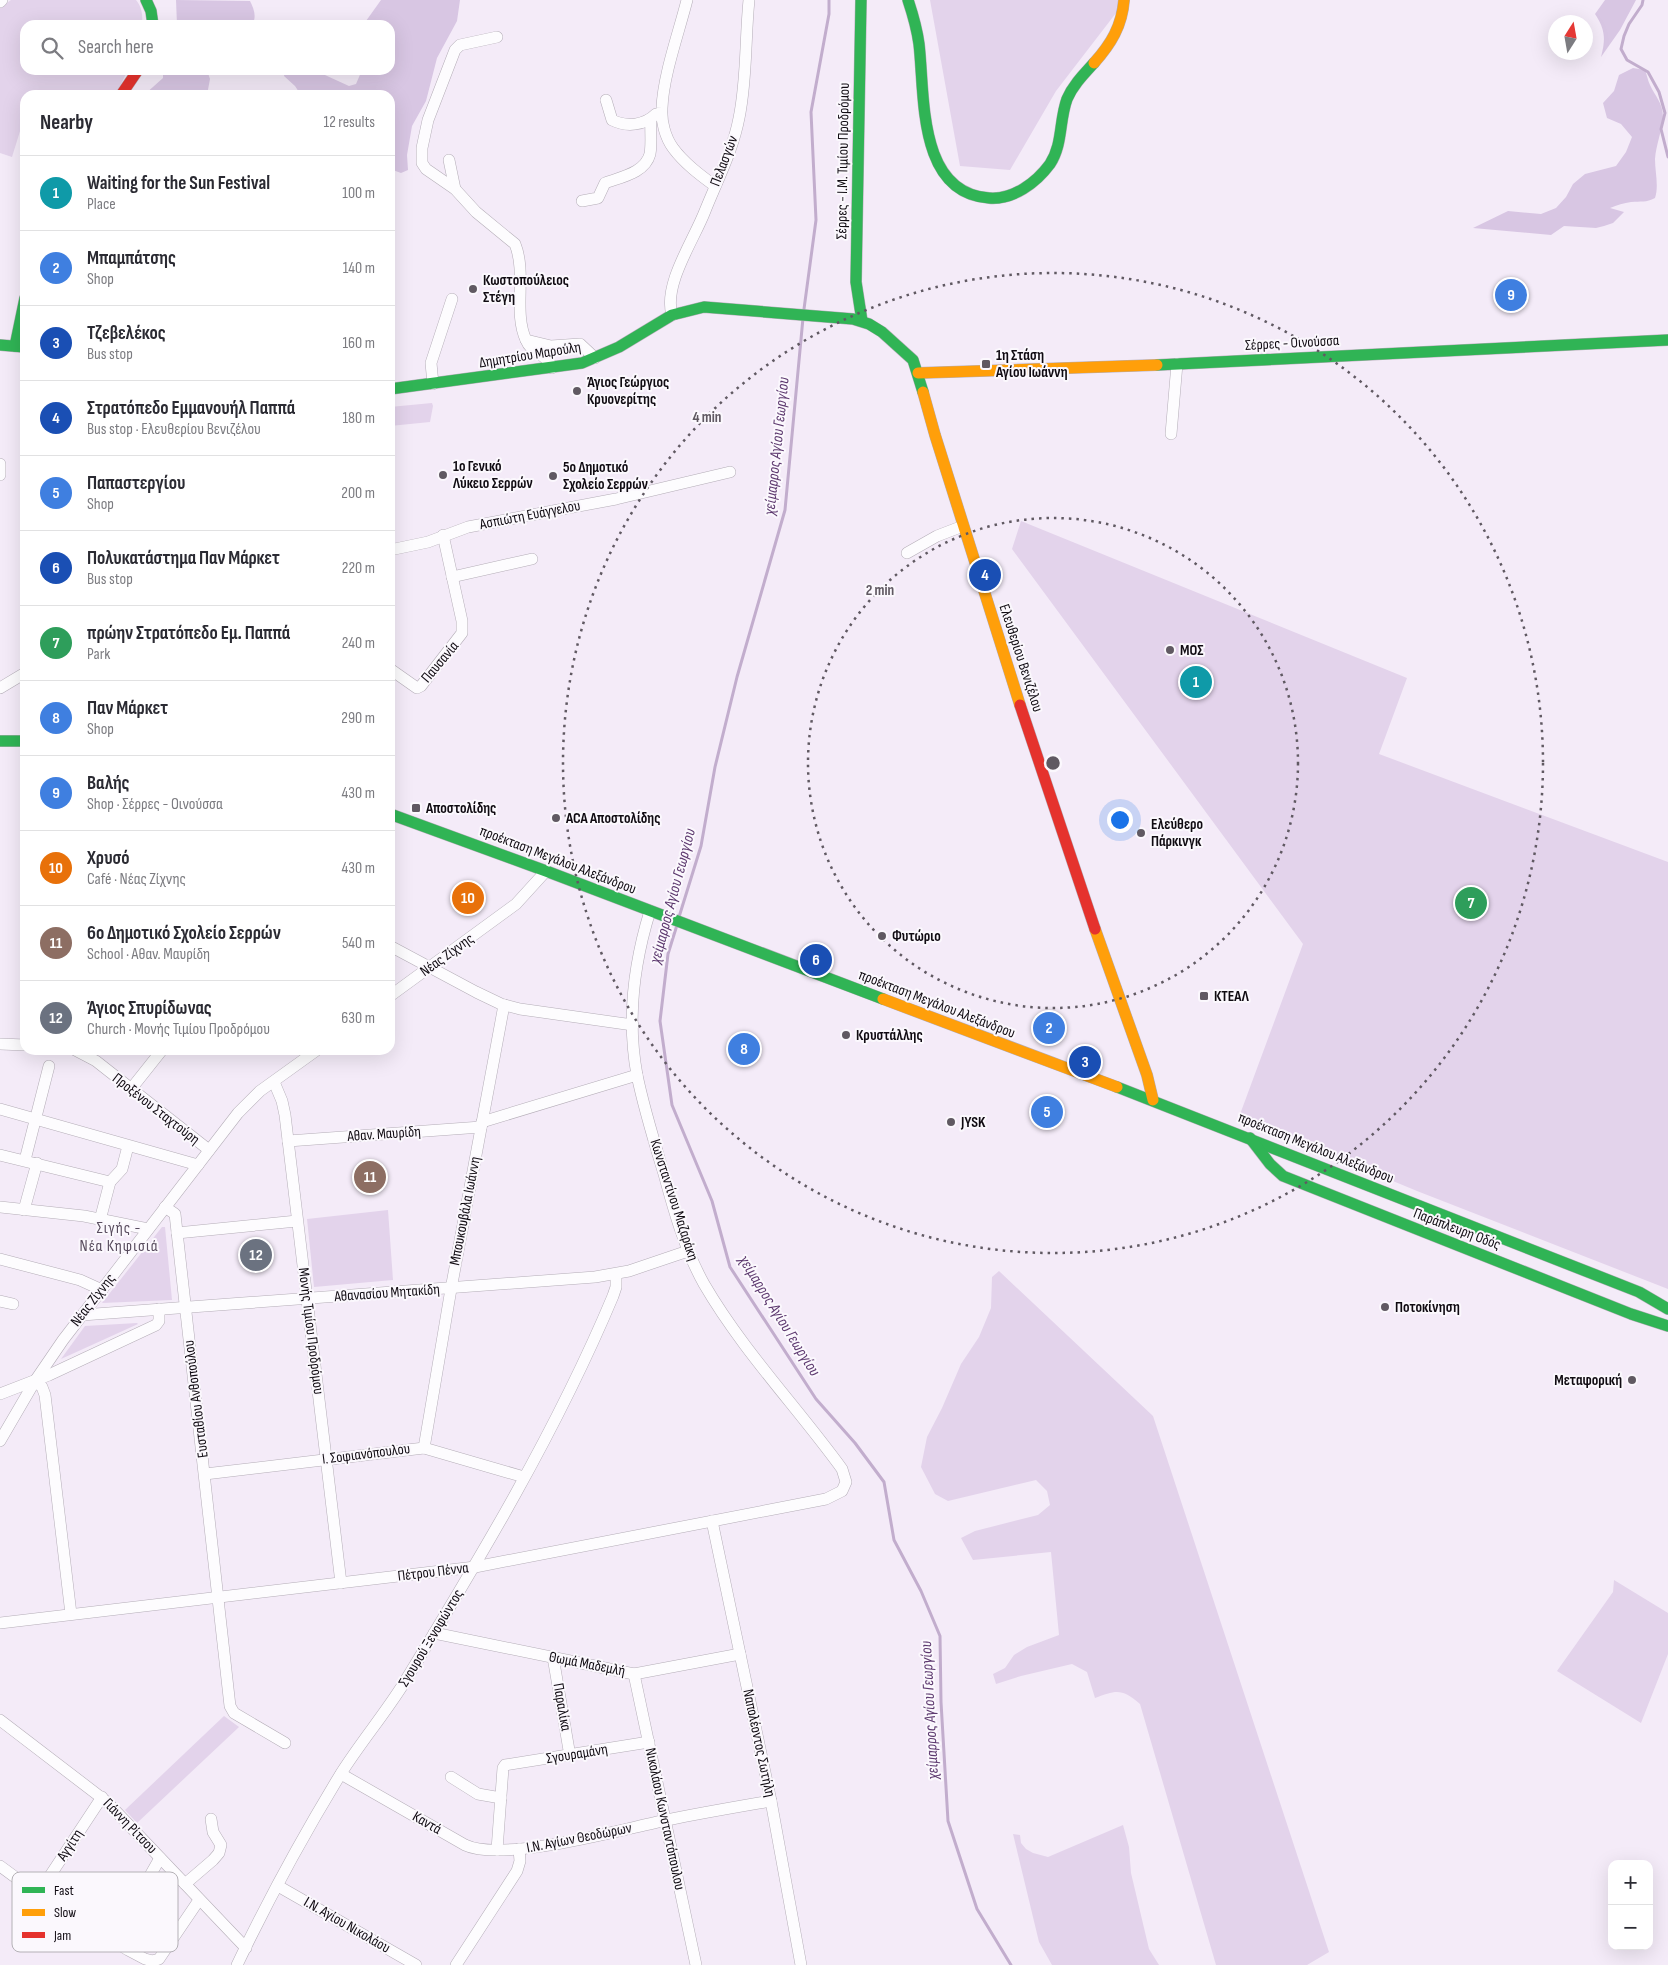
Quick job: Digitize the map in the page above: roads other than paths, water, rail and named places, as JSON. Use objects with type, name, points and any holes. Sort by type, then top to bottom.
[{"type":"main road","points":[[146,0],[152,11],[153,20]]},
{"type":"main road","name":"Σέρρες - Ι.Μ. Τιμίου Προδρόμου","points":[[861,0],[856,282],[862,321]]},
{"type":"main road","points":[[908,0],[915,23],[927,128],[938,164],[956,186],[974,195],[996,199],[1017,193],[1033,184],[1051,163],[1061,136],[1065,104],[1074,85],[1116,36],[1124,0]]},
{"type":"main road","points":[[125,90],[135,75]]},
{"type":"main road","name":"Δημητρίου Μαρούλη","points":[[395,388],[576,364],[594,358],[630,341],[672,315],[704,307],[782,312]]},
{"type":"main road","name":"Ελευθερίου Βενιζέλου","points":[[782,312],[844,317],[862,321],[882,332],[913,360],[963,526],[1029,733],[1087,906],[1144,1066],[1153,1100]]},
{"type":"main road","name":"Σέρρες - Οινούσσα","points":[[918,373],[1177,364],[1668,340]]},
{"type":"main road","points":[[0,345],[20,347]]},
{"type":"main road","points":[[0,741],[20,741]]},
{"type":"main road","name":"προέκταση Μεγάλου Αλεξάνδρου","points":[[395,816],[1153,1100],[1639,1292],[1668,1309]]},
{"type":"main road","name":"Παράπλευρη Οδός","points":[[1249,1138],[1270,1164],[1283,1176],[1631,1314],[1668,1326]]},
{"type":"main road","name":"προέκταση Μεγάλου Αλεξάνδρου","points":[[1639,1292],[1668,1298]]},
{"type":"street","points":[[687,0],[665,86],[662,108],[665,131],[673,148],[715,186]]},
{"type":"street","name":"Πελασγών","points":[[672,315],[671,298],[676,275],[698,230],[731,146],[740,117],[749,0]]},
{"type":"street","points":[[497,37],[460,45],[455,50],[428,120],[422,151],[423,165],[456,189],[476,212],[515,244],[526,340],[530,349],[548,360],[552,368]]},
{"type":"street","points":[[606,100],[612,120],[625,125],[651,119],[662,108]]},
{"type":"street","points":[[582,200],[598,198],[606,183],[636,172],[643,165],[649,156],[651,119]]},
{"type":"street","points":[[449,160],[456,189]]},
{"type":"street","points":[[433,384],[431,363],[452,299]]},
{"type":"street","points":[[526,340],[551,346],[580,344],[594,358]]},
{"type":"street","points":[[1171,434],[1177,364]]},
{"type":"street","name":"Ασπιώτη Ευάγγελου","points":[[395,549],[428,542],[468,527],[616,498],[730,472]]},
{"type":"street","points":[[907,553],[937,536],[963,526]]},
{"type":"street","points":[[443,535],[452,577],[532,560]]},
{"type":"street","name":"Παυσανία","points":[[395,673],[417,688],[427,679],[462,633],[462,621],[452,577]]},
{"type":"street","points":[[0,688],[20,676]]},
{"type":"street","name":"Νέας Ζίχνης","points":[[395,992],[516,904],[546,871]]},
{"type":"street","name":"Κωνσταντίνου Μαζαράκη","points":[[650,911],[638,965],[633,1025],[637,1075],[665,1178],[688,1251],[704,1283],[749,1351],[844,1474]]},
{"type":"street","points":[[395,949],[458,983],[504,1005],[633,1025]]},
{"type":"street","name":"Μπουκουβάλα Ιωάννη","points":[[424,1448],[450,1289],[504,1005]]},
{"type":"street","points":[[0,1044],[20,1045]]},
{"type":"street","name":"Προξένου Σταχτούρη","points":[[86,1055],[209,1150]]},
{"type":"street","points":[[131,1089],[158,1055]]},
{"type":"street","name":"Νέας Ζίχνης","points":[[0,1441],[35,1381],[82,1315],[243,1107],[310,1055]]},
{"type":"street","points":[[25,1160],[49,1066]]},
{"type":"street","name":"Αθαν. Μαυρίδη","points":[[288,1141],[481,1124],[637,1075]]},
{"type":"street","name":"Μονής Τιμίου Προδρόμου","points":[[274,1082],[283,1106],[288,1141],[341,1583]]},
{"type":"street","points":[[0,1109],[198,1165]]},
{"type":"street","points":[[100,1220],[110,1182],[122,1169],[128,1146]]},
{"type":"street","points":[[0,1155],[110,1182]]},
{"type":"street","points":[[24,1210],[37,1163]]},
{"type":"street","points":[[0,1207],[100,1220],[148,1229]]},
{"type":"street","name":"Ευσταθίου Ανθοπούλου","points":[[165,1207],[175,1214],[218,1597]]},
{"type":"street","points":[[177,1233],[298,1221]]},
{"type":"street","name":"Αθανασίου Μητακίδη","points":[[82,1315],[595,1277],[616,1274],[688,1251]]},
{"type":"street","points":[[0,1259],[80,1280],[102,1290]]},
{"type":"street","name":"Σγουρού Ξενοφώντος","points":[[237,1965],[278,1886],[341,1774],[389,1707],[475,1566],[524,1477],[573,1387],[613,1296],[616,1287],[616,1274]]},
{"type":"street","points":[[0,1301],[13,1304]]},
{"type":"street","points":[[0,1394],[35,1381],[156,1325],[159,1309]]},
{"type":"street","points":[[35,1381],[42,1387],[45,1395],[71,1614]]},
{"type":"street","name":"Ι. Σοφιανόπουλου","points":[[205,1474],[424,1448],[524,1477]]},
{"type":"street","name":"Πέτρου Πέννα","points":[[0,1623],[475,1566],[712,1522],[832,1496],[844,1488],[846,1482],[844,1474]]},
{"type":"street","name":"Ναπολέοντος Σωτήλη","points":[[712,1522],[771,1800],[801,1965]]},
{"type":"street","points":[[218,1597],[230,1706],[234,1713],[284,1742]]},
{"type":"street","name":"Θωμά Μαδεμλή","points":[[434,1633],[634,1674],[740,1654]]},
{"type":"street","name":"Παραλίκα","points":[[553,1658],[570,1756]]},
{"type":"street","name":"Νικολάου Κωνσταντόπουλου","points":[[634,1674],[696,1965]]},
{"type":"street","name":"Γιάννη Ρίτσου","points":[[2,1726],[102,1797],[173,1872]]},
{"type":"street","name":"Σγουραμάνη","points":[[501,1798],[503,1768],[505,1765],[649,1742]]},
{"type":"street","name":"Καντά","points":[[341,1774],[471,1848],[519,1849]]},
{"type":"street","points":[[451,1777],[478,1794],[501,1798],[497,1850]]},
{"type":"street","name":"Αγγίτη","points":[[53,1872],[102,1797]]},
{"type":"street","name":"Ι.Ν. Αγίων Θεοδώρων","points":[[456,1965],[517,1871],[520,1861],[519,1849],[771,1800]]},
{"type":"street","points":[[185,1884],[219,1853],[221,1845],[213,1832],[211,1819]]},
{"type":"street","points":[[152,1872],[160,1858]]},
{"type":"street","points":[[0,1866],[12,1875]]},
{"type":"street","name":"Γιάννη Ρίτσου","points":[[178,1877],[246,1948]]},
{"type":"street","name":"Ι.Ν. Αγίου Νικολάου","points":[[278,1886],[416,1965]]},
{"type":"street","points":[[178,1932],[200,1900]]},
{"type":"street","points":[[129,1952],[143,1962],[159,1959],[164,1952]]},
{"type":"waterway","name":"χείμαρρος Αγίου Γεωργίου","points":[[804,309],[816,220],[811,112],[829,14],[829,0]]},
{"type":"waterway","points":[[1643,0],[1642,5],[1629,24],[1621,49],[1627,60],[1648,72],[1659,92],[1665,113],[1661,129],[1668,157]]},
{"type":"waterway","name":"χείμαρρος Αγίου Γεωργίου","points":[[679,917],[701,846],[715,767],[737,677],[785,510],[803,318]]},
{"type":"waterway","name":"χείμαρρος Αγίου Γεωργίου","points":[[677,925],[668,954],[660,1021],[672,1105],[712,1201],[730,1267],[816,1399],[855,1443],[884,1482],[894,1540],[921,1591],[940,1636],[941,1702],[948,1821],[977,1909],[1011,1965]]},
{"type":"place","name":"Κωστοπούλειος Στέγη","points":[[473,289]]},
{"type":"place","name":"Βαλής","points":[[1511,295]]},
{"type":"place","name":"1η Στάση Αγίου Ιωάννη","points":[[986,364]]},
{"type":"place","name":"Άγιος Γεώργιος Κρυονερίτης","points":[[577,391]]},
{"type":"place","name":"1ο Γενικό Λύκειο Σερρών","points":[[443,475]]},
{"type":"place","name":"5ο Δημοτικό Σχολείο Σερρών","points":[[553,476]]},
{"type":"place","name":"Στρατόπεδο Εμμανουήλ Παππά","points":[[985,575]]},
{"type":"place","name":"ΜΟΣ","points":[[1170,650]]},
{"type":"place","name":"Waiting for the Sun Festival","points":[[1196,682]]},
{"type":"place","name":"Αποστολίδης","points":[[416,808]]},
{"type":"place","name":"ACA Αποστολίδης","points":[[556,818]]},
{"type":"place","name":"Ελεύθερο Πάρκινγκ","points":[[1141,833]]},
{"type":"place","name":"Χρυσό","points":[[468,898]]},
{"type":"place","name":"πρώην Στρατόπεδο Εμ. Παππά","points":[[1471,903]]},
{"type":"place","name":"Φυτώριο","points":[[882,936]]},
{"type":"place","name":"Πολυκατάστημα Παν Μάρκετ","points":[[816,960]]},
{"type":"place","name":"ΚΤΕΑΛ","points":[[1204,996]]},
{"type":"place","name":"Μπαμπάτσης","points":[[1049,1028]]},
{"type":"place","name":"Κρυστάλλης","points":[[846,1035]]},
{"type":"place","name":"Παν Μάρκετ","points":[[744,1049]]},
{"type":"place","name":"Τζεβελέκος","points":[[1085,1062]]},
{"type":"place","name":"Παπαστεργίου","points":[[1047,1112]]},
{"type":"place","name":"JYSK","points":[[951,1122]]},
{"type":"place","name":"6ο Δημοτικό Σχολείο Σερρών","points":[[370,1177]]},
{"type":"place","name":"Άγιος Σπυρίδωνας","points":[[256,1255]]},
{"type":"place","name":"Ποτοκίνηση","points":[[1385,1307]]},
{"type":"place","name":"Μεταφορική","points":[[1632,1380]]},
{"type":"district","name":"Σιγής - Νέα Κηφισιά","points":[[119,1237]]}]
